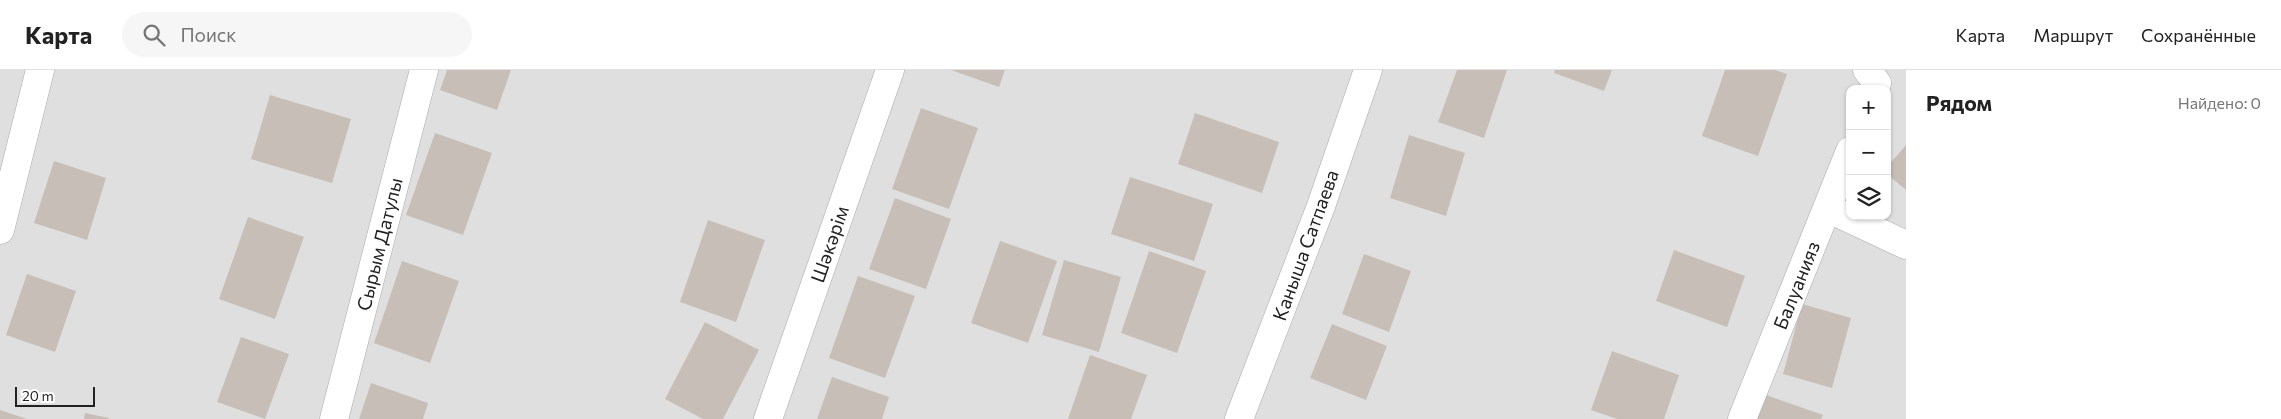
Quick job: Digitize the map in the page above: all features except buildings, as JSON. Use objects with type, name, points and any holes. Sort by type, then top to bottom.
[{"type":"street","points":[[0,230],[40,70]]},
{"type":"street","name":"Сырым Датулы","points":[[334,419],[424,70]]},
{"type":"street","name":"Шәкәрім","points":[[768,419],[890,70]]},
{"type":"street","name":"Каныша Сатпаева","points":[[1240,419],[1321,206],[1368,70]]},
{"type":"street","name":"Балуанияз","points":[[1742,419],[1846,161]]},
{"type":"street","points":[[1827,208],[1906,245]]},
{"type":"shaded area","points":[[0,70],[1906,70],[1906,419],[0,419]]}]
